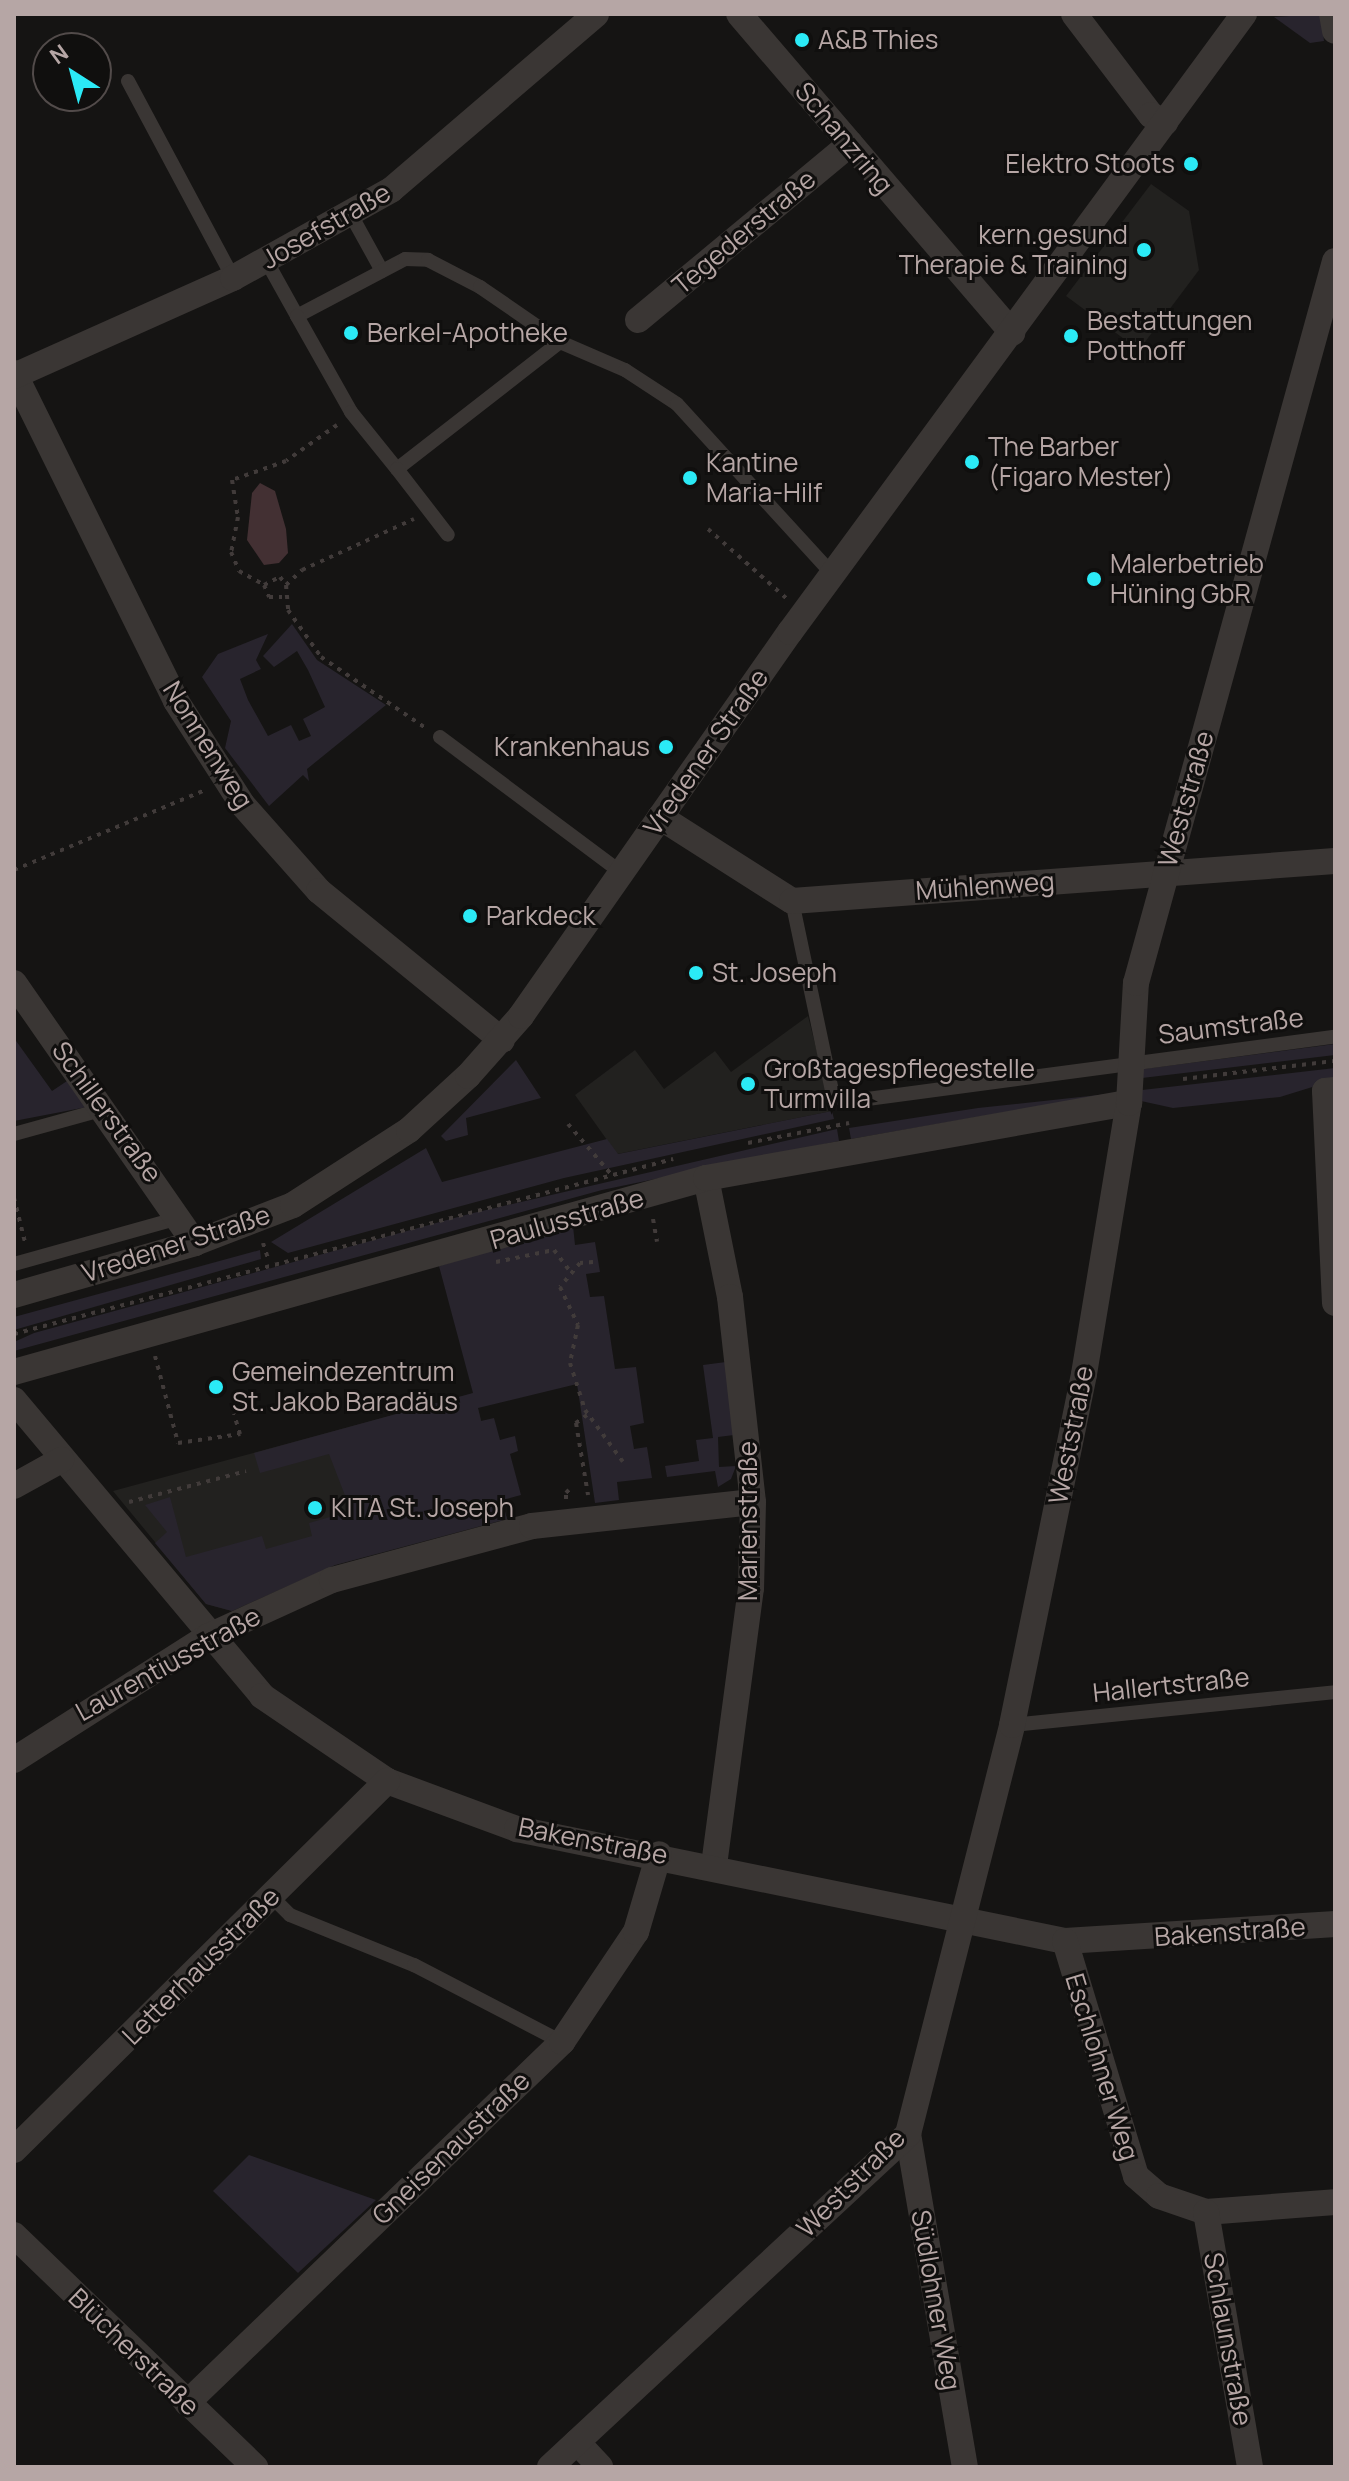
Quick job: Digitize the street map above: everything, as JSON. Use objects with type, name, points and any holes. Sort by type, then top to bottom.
[{"type":"street","name":"Josefstraße","points":[[15,375],[267,262],[350,213],[423,167],[596,14]]},
{"type":"street","name":"Schanzring","points":[[739,14],[1012,333]]},
{"type":"street","points":[[1074,14],[1151,115],[1165,122]]},
{"type":"street","name":"Vredener Straße","points":[[14,1295],[195,1243],[255,1222],[349,1172],[446,1099],[502,1040],[622,873],[827,569],[1012,333],[1244,14]]},
{"type":"street","points":[[1332,14],[1335,31]]},
{"type":"street","name":"Tegederstraße","points":[[638,320],[850,144]]},
{"type":"street","name":"Weststraße","points":[[550,2467],[908,2134],[1012,1725],[1129,1103],[1136,983],[1165,873],[1328,328],[1335,261]]},
{"type":"street","name":"Nonnenweg","points":[[15,375],[176,701],[226,781],[319,891],[502,1040]]},
{"type":"street","points":[[660,817],[792,901]]},
{"type":"street","name":"Mühlenweg","points":[[792,901],[1335,861]]},
{"type":"street","name":"Schillerstraße","points":[[14,983],[182,1217],[195,1243]]},
{"type":"street","points":[[1330,1090],[1335,1303]]},
{"type":"street","name":"Paulusstraße","points":[[14,1372],[706,1178],[1129,1103]]},
{"type":"street","name":"Marienstraße","points":[[706,1178],[730,1297],[753,1502],[751,1588],[714,1864]]},
{"type":"street","name":"Bakenstraße","points":[[14,1400],[61,1460],[262,1696],[387,1781],[517,1829],[714,1864],[1065,1941],[1335,1924]]},
{"type":"street","points":[[14,1486],[61,1460]]},
{"type":"street","name":"Laurentiusstraße","points":[[14,1760],[209,1636],[332,1580],[477,1538],[653,1508],[753,1502]]},
{"type":"street","name":"Letterhausstraße","points":[[14,2150],[387,1781]]},
{"type":"street","name":"Gneisenaustraße","points":[[187,2403],[562,2042],[636,1932],[659,1854]]},
{"type":"street","name":"Eschlohner Weg","points":[[1065,1941],[1136,2176],[1159,2196],[1206,2212],[1335,2202]]},
{"type":"street","name":"Südlohner Weg","points":[[908,2134],[965,2467]]},
{"type":"street","name":"Schlaunstraße","points":[[1206,2212],[1250,2467]]},
{"type":"street","name":"Blücherstraße","points":[[14,2235],[255,2467]]},
{"type":"street","points":[[577,2442],[600,2467]]},
{"type":"lane","points":[[128,81],[233,278]]},
{"type":"lane","points":[[350,213],[382,271]]},
{"type":"lane","points":[[297,316],[405,259],[428,260],[560,342],[625,370],[677,404],[827,569]]},
{"type":"lane","points":[[267,262],[351,412],[448,535]]},
{"type":"lane","points":[[397,469],[560,342]]},
{"type":"lane","points":[[440,737],[622,873]]},
{"type":"lane","name":"Saumstraße","points":[[792,901],[832,1090],[845,1102],[1335,1037]]},
{"type":"lane","points":[[14,1134],[105,1109]]},
{"type":"lane","points":[[14,1264],[182,1217]]},
{"type":"lane","name":"Hallertstraße","points":[[1012,1725],[1335,1692]]},
{"type":"lane","points":[[271,1896],[290,1915],[414,1965],[562,2042]]},
{"type":"path","points":[[282,597],[269,597],[264,585],[246,578],[234,561],[232,480],[305,451],[351,412]]},
{"type":"path","points":[[428,510],[302,570],[286,585],[282,597],[310,645],[341,675],[440,737]]},
{"type":"path","points":[[708,529],[792,603]]},
{"type":"path","points":[[785,613],[827,569]]},
{"type":"path","points":[[264,585],[276,576],[286,585]]},
{"type":"path","points":[[14,870],[226,781]]},
{"type":"path","points":[[568,1124],[610,1173]]},
{"type":"path","points":[[14,1198],[30,1260]]},
{"type":"path","points":[[261,1238],[269,1262]]},
{"type":"path","points":[[490,1241],[497,1265],[554,1250],[570,1271]]},
{"type":"path","points":[[593,1262],[570,1271],[560,1292],[578,1325],[570,1363],[587,1415],[623,1462]]},
{"type":"path","points":[[150,1335],[178,1443],[240,1434],[234,1414]]},
{"type":"path","points":[[572,1496],[592,1489],[576,1423],[587,1415]]},
{"type":"path","points":[[104,1509],[246,1471]]},
{"type":"shaded area","points":[[1321,14],[1324,41],[1310,43],[1274,17]]},
{"type":"shaded area","points":[[1151,184],[1189,211],[1199,270],[1139,350],[1066,296]]},
{"type":"shaded area","points":[[260,483],[275,491],[286,529],[288,553],[279,563],[264,565],[247,540],[252,493]]},
{"type":"shaded area","points":[[292,624],[317,660],[386,705],[307,769],[309,781],[303,775],[269,806],[225,748],[231,721],[202,677],[218,654],[268,634],[256,660],[261,669],[240,679],[248,700],[268,736],[291,725],[299,741],[311,736],[303,719],[325,707],[297,651],[274,667],[263,656]]},
{"type":"shaded area","name":"Großtagespflegestelle Turmvilla","points":[[808,1016],[832,1111],[617,1154],[575,1095],[635,1050],[664,1089],[715,1051],[731,1072]]},
{"type":"shaded area","points":[[14,1038],[52,1091],[67,1081],[87,1107],[14,1121]]},
{"type":"shaded area","points":[[1335,1044],[1335,1055],[1142,1078],[1143,1069]]},
{"type":"shaded area","points":[[516,1060],[541,1098],[466,1118],[468,1135],[446,1141],[441,1136]]},
{"type":"shaded area","points":[[1335,1068],[1335,1080],[1280,1097],[1173,1108],[1141,1101],[1142,1090]]},
{"type":"shaded area","points":[[1117,1093],[851,1139],[849,1128],[978,1108]]},
{"type":"shaded area","points":[[832,1111],[834,1119],[564,1178],[288,1253],[271,1242],[426,1148],[442,1182],[607,1139],[618,1154]]},
{"type":"shaded area","points":[[837,1129],[839,1141],[602,1190],[14,1351],[14,1342],[34,1333],[469,1214]]},
{"type":"shaded area","points":[[573,1226],[575,1245],[595,1242],[600,1272],[586,1274],[590,1297],[604,1296],[615,1369],[636,1367],[644,1423],[630,1426],[634,1449],[647,1447],[652,1478],[617,1482],[619,1500],[595,1503],[577,1384],[478,1408],[481,1421],[494,1418],[500,1440],[515,1436],[518,1451],[510,1454],[521,1495],[502,1500],[507,1519],[335,1565],[232,1611],[206,1604],[155,1543],[167,1532],[145,1505],[170,1497],[186,1557],[262,1536],[266,1549],[312,1536],[309,1523],[351,1511],[329,1454],[260,1473],[254,1453],[473,1393],[439,1266]]},
{"type":"shaded area","points":[[260,1250],[261,1259],[14,1330],[14,1317]]},
{"type":"shaded area","points":[[726,1362],[734,1435],[718,1437],[719,1467],[736,1466],[731,1479],[718,1487],[715,1471],[667,1477],[665,1466],[699,1461],[696,1440],[713,1438],[703,1365]]},
{"type":"shaded area","name":"KITA St. Joseph","points":[[474,1393],[507,1519],[335,1565],[232,1611],[206,1604],[113,1491]]},
{"type":"shaded area","points":[[249,2155],[376,2200],[298,2273],[213,2191]]},
{"type":"place","name":"A&B Thies","points":[[802,40]]},
{"type":"place","name":"Elektro Stoots","points":[[1191,164]]},
{"type":"place","name":"kern.gesund Therapie & Training","points":[[1144,250]]},
{"type":"place","name":"Berkel-Apotheke","points":[[351,333]]},
{"type":"place","name":"Bestattungen Potthoff","points":[[1071,336]]},
{"type":"place","name":"The Barber (Figaro Mester)","points":[[972,462]]},
{"type":"place","name":"Kantine Maria-Hilf","points":[[690,478]]},
{"type":"place","name":"Malerbetrieb Hüning GbR","points":[[1094,579]]},
{"type":"place","name":"Krankenhaus","points":[[666,747]]},
{"type":"place","name":"Parkdeck","points":[[470,916]]},
{"type":"place","name":"St. Joseph","points":[[696,973]]},
{"type":"place","name":"Großtagespflegestelle Turmvilla","points":[[748,1084]]},
{"type":"place","name":"Gemeindezentrum St. Jakob Baradäus","points":[[216,1387]]},
{"type":"place","name":"KITA St. Joseph","points":[[315,1508]]}]
